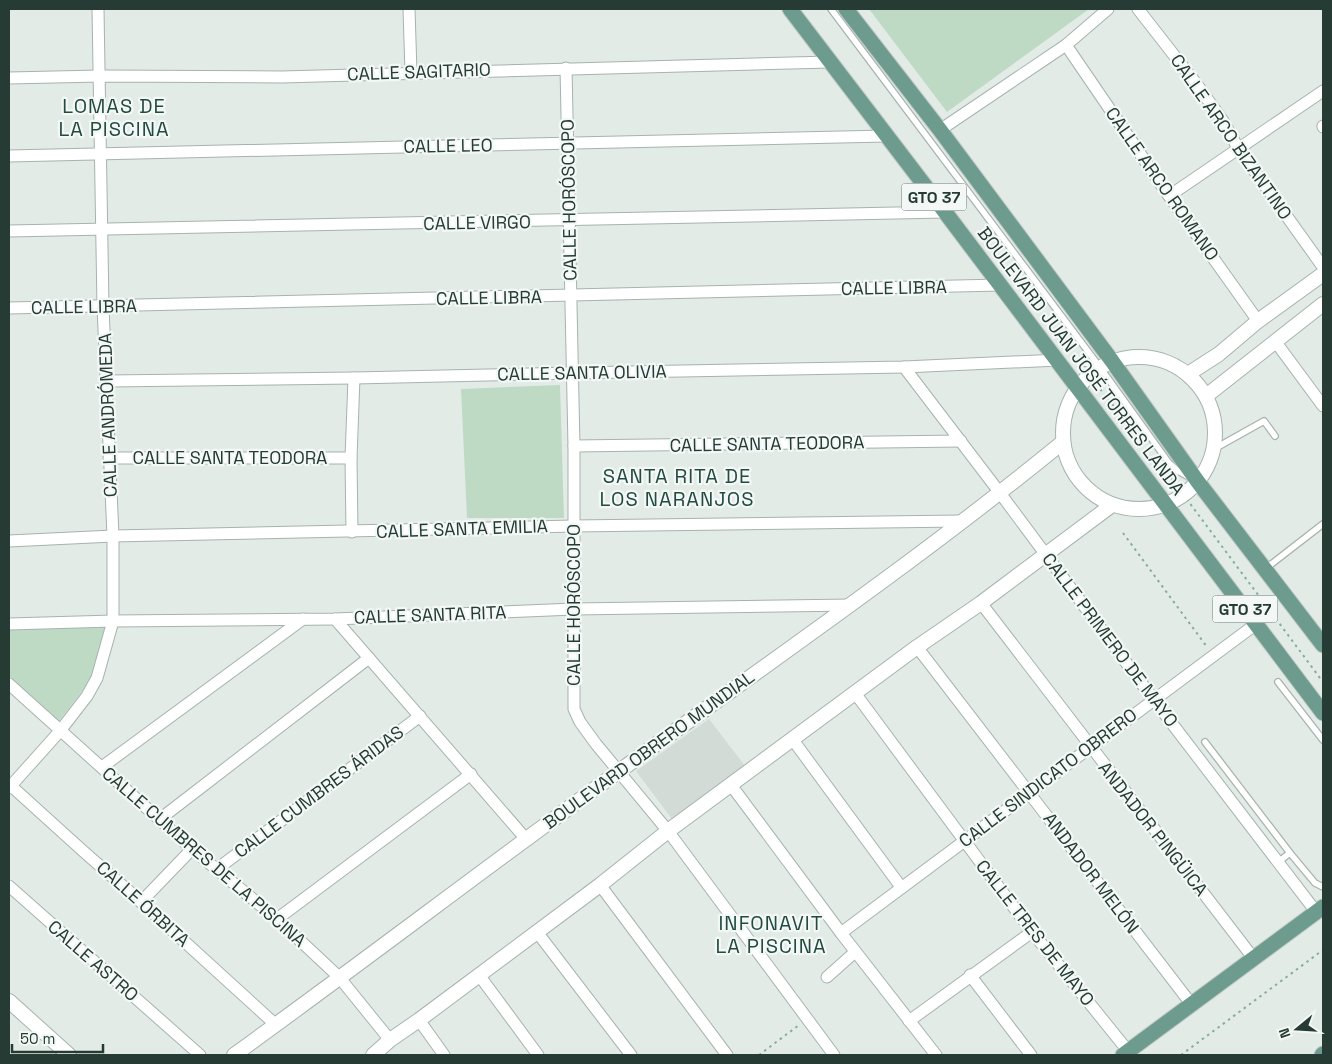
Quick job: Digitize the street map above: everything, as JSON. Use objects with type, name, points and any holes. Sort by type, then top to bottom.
[{"type":"main road","name":"BOULEVARD JUAN JOSÉ TORRES LANDA","points":[[790,9],[1058,360],[1323,714]]},
{"type":"main road","name":"BOULEVARD JUAN JOSÉ TORRES LANDA","points":[[846,9],[940,130],[1096,366],[1198,482],[1323,645]]},
{"type":"main road","points":[[1125,1053],[1320,910]]},
{"type":"street","name":"CALLE ANDRÓMEDA","points":[[9,786],[60,731],[87,696],[97,678],[113,621],[113,536],[104,306],[98,9]]},
{"type":"street","points":[[409,9],[411,73]]},
{"type":"street","points":[[940,130],[1066,45],[1108,9]]},
{"type":"street","name":"CALLE ARCO BIZANTINO","points":[[1138,9],[1198,86],[1223,121],[1238,148],[1323,267]]},
{"type":"street","name":"CALLE ARCO ROMANO","points":[[1066,45],[1169,196],[1258,321]]},
{"type":"street","name":"CALLE SAGITARIO","points":[[9,78],[100,76],[282,77],[830,62]]},
{"type":"street","name":"CALLE HORÓSCOPO","points":[[566,68],[574,446],[574,709],[580,722],[596,744],[668,831],[834,1055]]},
{"type":"street","points":[[1169,196],[1323,91]]},
{"type":"street","name":"CALLE LEO","points":[[9,156],[886,136]]},
{"type":"street","name":"CALLE VIRGO","points":[[9,231],[945,212]]},
{"type":"street","points":[[1188,374],[1219,354],[1258,321],[1323,274]]},
{"type":"street","name":"CALLE LIBRA","points":[[9,308],[1000,285]]},
{"type":"street","points":[[1206,396],[1323,304]]},
{"type":"street","points":[[1274,341],[1323,406]]},
{"type":"street","points":[[1131,356],[1152,357],[1171,363],[1188,374],[1206,396],[1212,413],[1215,431],[1214,449],[1208,466],[1198,482],[1184,495],[1166,505],[1139,510],[1112,505],[1094,495],[1078,480],[1068,462],[1062,442],[1064,413],[1077,386],[1096,366],[1131,356]]},
{"type":"street","name":"CALLE SANTA OLIVIA","points":[[107,381],[904,368],[1058,360]]},
{"type":"street","name":"CALLE PRIMERO DE MAYO","points":[[904,368],[1278,862],[1320,910]]},
{"type":"street","points":[[352,532],[351,458],[354,378]]},
{"type":"street","name":"CALLE SANTA TEODORA","points":[[574,446],[961,441]]},
{"type":"street","name":"BOULEVARD OBRERO MUNDIAL","points":[[234,1055],[619,771],[852,605],[1000,493],[1062,442]]},
{"type":"street","name":"CALLE SANTA TEODORA","points":[[109,458],[351,458]]},
{"type":"street","points":[[373,1055],[390,1040],[600,885],[731,784],[917,647],[981,603],[1112,505]]},
{"type":"street","name":"CALLE SANTA EMILIA","points":[[9,541],[113,536],[574,526],[962,521]]},
{"type":"street","name":"ANDADOR PINGÜICA","points":[[981,603],[1090,748],[1254,959]]},
{"type":"street","name":"CALLE SANTA RITA","points":[[9,624],[336,619],[574,609],[852,605]]},
{"type":"street","points":[[102,767],[303,619]]},
{"type":"street","points":[[336,619],[526,839]]},
{"type":"street","name":"CALLE SINDICATO OBRERO","points":[[841,934],[901,887],[1256,624]]},
{"type":"street","name":"ANDADOR MELÓN","points":[[917,647],[1192,1005]]},
{"type":"street","points":[[160,819],[369,658]]},
{"type":"street","name":"CALLE CUMBRES DE LA PISCINA","points":[[9,684],[192,849],[277,920],[340,978],[390,1040]]},
{"type":"street","name":"CALLE TRES DE MAYO","points":[[855,693],[1032,932],[1125,1053]]},
{"type":"street","name":"CALLE CUMBRES ÁRIDAS","points":[[217,869],[420,716]]},
{"type":"street","points":[[793,740],[901,887]]},
{"type":"street","points":[[277,920],[471,774]]},
{"type":"street","points":[[731,784],[841,934],[936,1055]]},
{"type":"street","name":"CALLE ÓRBITA","points":[[9,786],[141,902],[276,1025]]},
{"type":"street","points":[[141,902],[192,849]]},
{"type":"street","points":[[600,885],[727,1055]]},
{"type":"street","name":"CALLE ASTRO","points":[[9,886],[200,1055]]},
{"type":"street","points":[[537,932],[631,1055]]},
{"type":"street","points":[[909,1021],[1032,932]]},
{"type":"street","points":[[827,977],[855,952]]},
{"type":"street","points":[[480,975],[538,1055]]},
{"type":"street","points":[[970,976],[1031,1055]]},
{"type":"street","points":[[9,1001],[69,1055]]},
{"type":"street","points":[[419,1020],[444,1055]]},
{"type":"lane","points":[[831,9],[1096,366]]},
{"type":"lane","points":[[1214,449],[1264,421],[1275,436]]},
{"type":"lane","points":[[1265,569],[1323,524]]},
{"type":"lane","points":[[1278,682],[1323,740]]},
{"type":"lane","points":[[1206,742],[1290,853],[1315,883],[1323,887]]},
{"type":"lane","points":[[1278,862],[1290,853]]},
{"type":"path","points":[[1096,366],[1132,428]]},
{"type":"path","points":[[1169,475],[1323,682]]},
{"type":"path","points":[[1124,533],[1212,655]]},
{"type":"path","points":[[1181,1055],[1323,950]]},
{"type":"path","points":[[759,1055],[807,1019]]},
{"type":"shaded area","points":[[709,719],[745,766],[672,819],[636,771]]},
{"type":"green space","points":[[869,9],[1089,9],[947,112]]},
{"type":"green space","points":[[560,385],[564,518],[467,518],[461,389]]},
{"type":"green space","points":[[107,625],[93,677],[59,721],[9,676],[9,629]]},
{"type":"district","name":"LOMAS DE LA PISCINA","points":[[114,118]]},
{"type":"district","name":"SANTA RITA DE LOS NARANJOS","points":[[677,488]]},
{"type":"district","name":"INFONAVIT LA PISCINA","points":[[771,934]]}]
